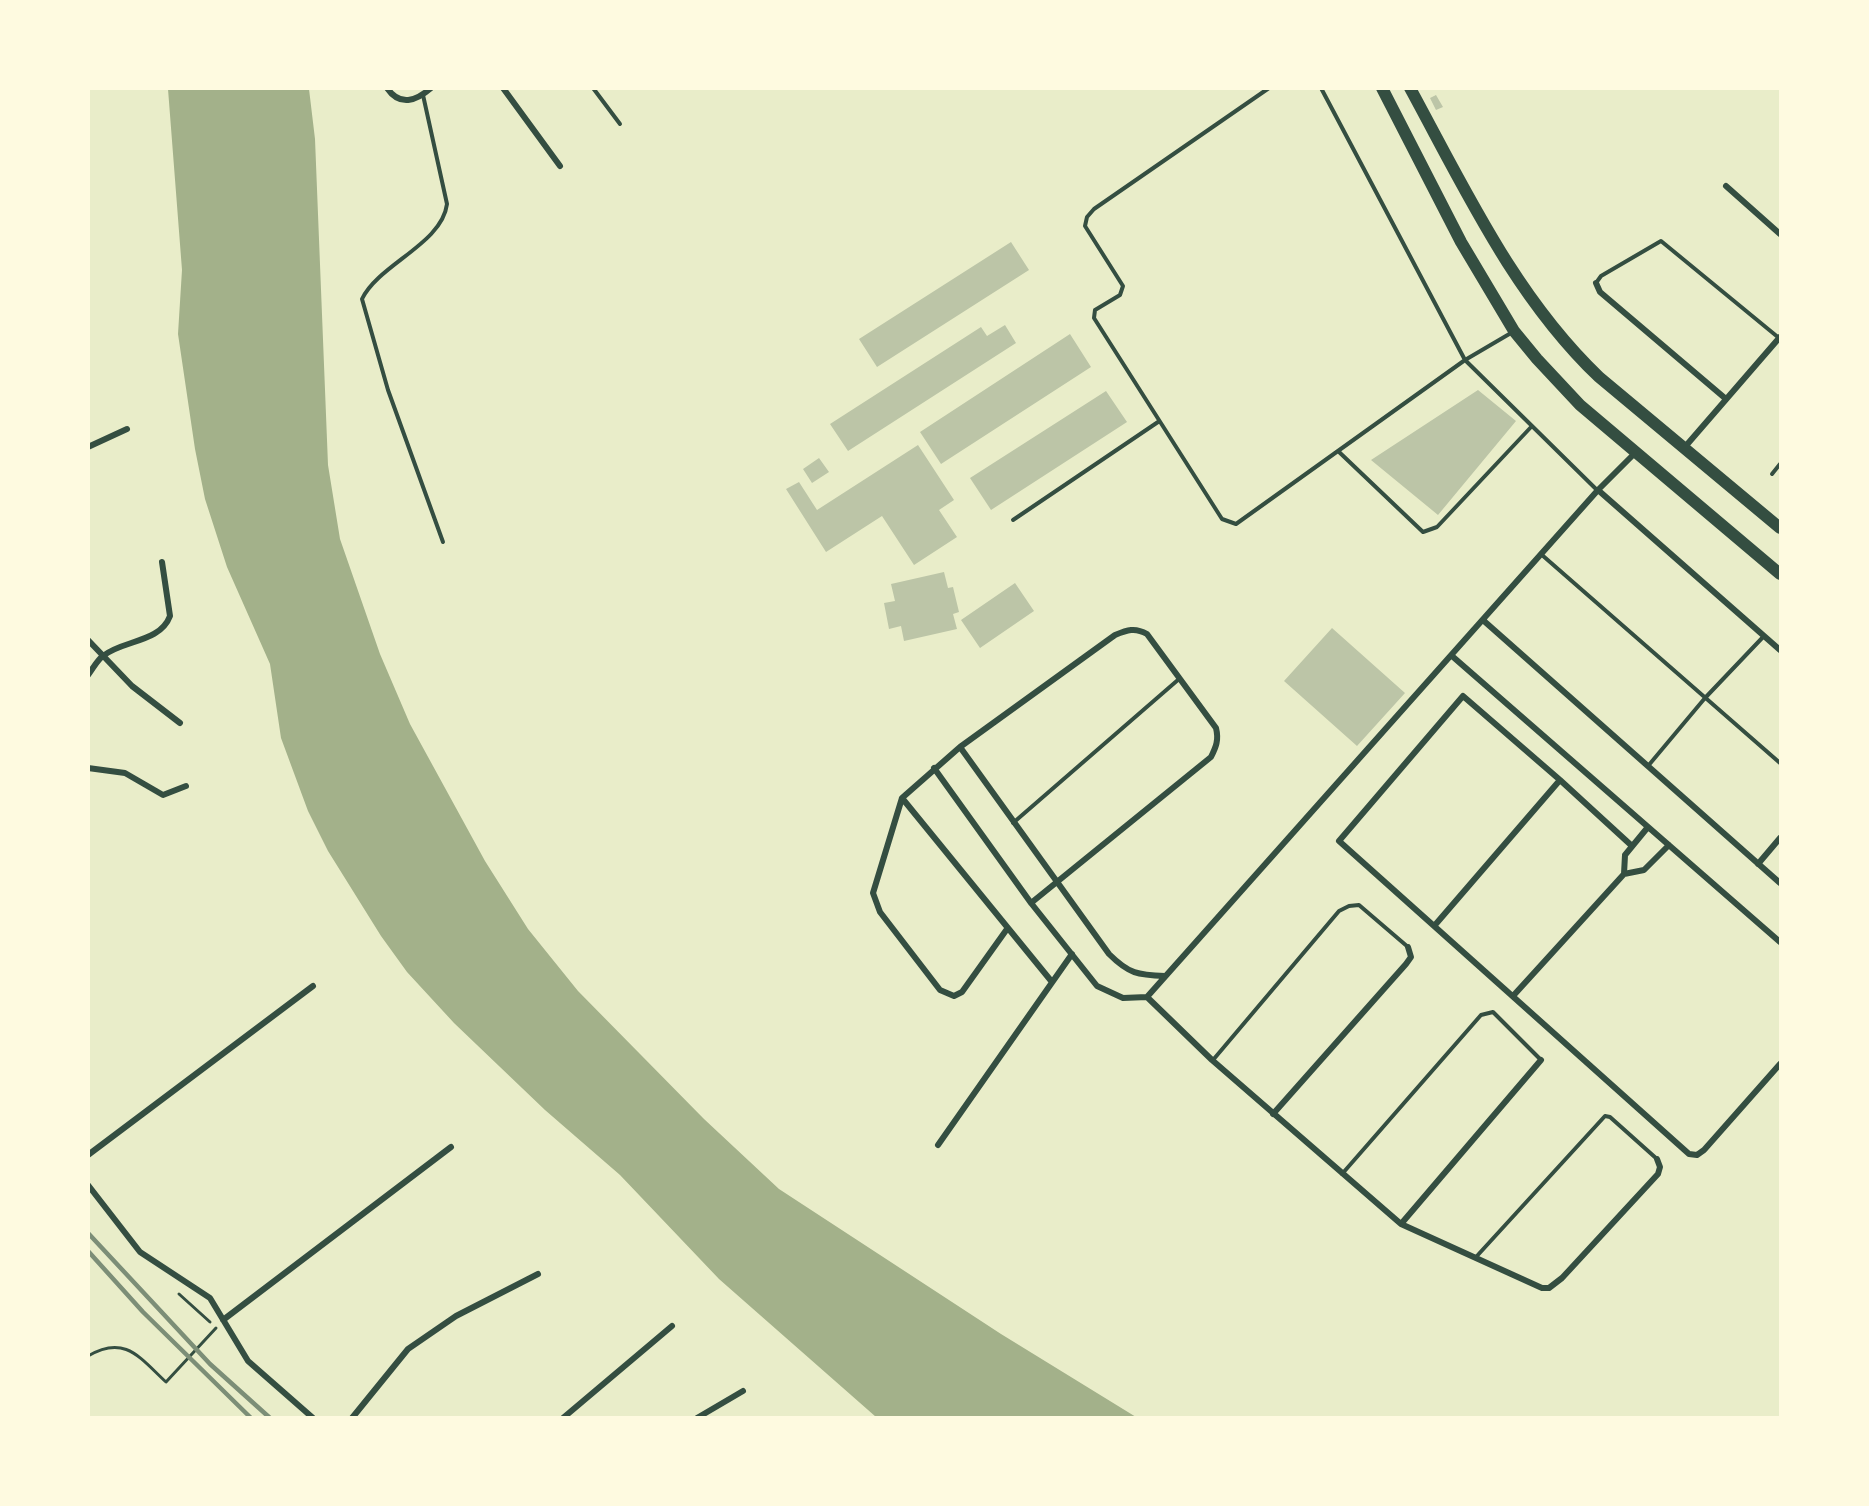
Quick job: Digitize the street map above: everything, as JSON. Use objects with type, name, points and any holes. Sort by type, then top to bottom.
[{"type":"main road","points":[[1382,88],[1461,242],[1515,331],[1580,405],[1780,574]]},
{"type":"main road","points":[[1410,88],[1472,202],[1543,316],[1572,351],[1599,377],[1780,528]]},
{"type":"street","points":[[387,88],[398,99],[406,101],[431,88]]},
{"type":"street","points":[[503,88],[560,166]]},
{"type":"street","points":[[1726,186],[1780,234]]},
{"type":"street","points":[[1596,283],[1600,292],[1726,399]]},
{"type":"street","points":[[1684,448],[1780,338]]},
{"type":"street","points":[[88,447],[127,429]]},
{"type":"street","points":[[1147,997],[1484,621],[1598,490],[1636,452]]},
{"type":"street","points":[[1598,490],[1780,650]]},
{"type":"street","points":[[88,675],[103,656],[145,639],[168,621],[170,616],[162,562]]},
{"type":"street","points":[[1484,621],[1780,883]]},
{"type":"street","points":[[1007,929],[962,992],[954,996],[940,990],[880,912],[873,893],[902,798],[960,747],[1115,635],[1127,630],[1138,629],[1147,634],[1216,728],[1218,737],[1211,757],[1031,903]]},
{"type":"street","points":[[88,640],[148,701],[180,723]]},
{"type":"street","points":[[1452,656],[1780,942]]},
{"type":"street","points":[[1632,846],[1463,696],[1339,841],[1689,1154],[1697,1155],[1704,1150],[1780,1064]]},
{"type":"street","points":[[960,747],[1012,823],[1109,954],[1124,970],[1141,975],[1165,976]]},
{"type":"street","points":[[88,768],[125,773],[163,795],[186,786]]},
{"type":"street","points":[[934,768],[1031,903],[1103,990],[1123,998],[1147,997],[1212,1060],[1401,1224],[1542,1288],[1554,1285],[1658,1174],[1660,1167],[1657,1160]]},
{"type":"street","points":[[1435,925],[1560,780]]},
{"type":"street","points":[[902,798],[1052,982]]},
{"type":"street","points":[[1624,874],[1625,855],[1648,826]]},
{"type":"street","points":[[1758,864],[1780,838]]},
{"type":"street","points":[[1513,996],[1624,874],[1644,870],[1669,844]]},
{"type":"street","points":[[1273,1114],[1406,964],[1411,957],[1408,947]]},
{"type":"street","points":[[938,1145],[1072,954]]},
{"type":"street","points":[[88,1155],[313,986]]},
{"type":"street","points":[[1401,1224],[1541,1060]]},
{"type":"street","points":[[224,1320],[452,1147]]},
{"type":"street","points":[[88,1185],[140,1252],[210,1298],[248,1361],[314,1418]]},
{"type":"street","points":[[352,1418],[408,1349],[456,1316],[538,1274]]},
{"type":"street","points":[[563,1418],[672,1326]]},
{"type":"street","points":[[697,1418],[743,1391]]},
{"type":"lane","points":[[593,88],[620,124]]},
{"type":"lane","points":[[1269,88],[1094,209],[1087,218],[1085,226],[1123,286],[1120,295],[1095,310],[1094,318],[1158,422],[1222,519],[1236,524],[1465,360],[1515,331]]},
{"type":"lane","points":[[1321,88],[1465,360],[1598,490]]},
{"type":"lane","points":[[422,92],[447,204],[446,215],[430,234],[371,286],[362,299],[388,390],[443,542]]},
{"type":"lane","points":[[1596,283],[1601,276],[1661,241],[1780,338]]},
{"type":"lane","points":[[1013,520],[1158,422]]},
{"type":"lane","points":[[1338,451],[1423,532],[1437,527],[1532,426]]},
{"type":"lane","points":[[1772,474],[1780,464]]},
{"type":"lane","points":[[1542,555],[1780,763]]},
{"type":"lane","points":[[1648,767],[1705,698],[1764,636]]},
{"type":"lane","points":[[1012,823],[1180,679]]},
{"type":"lane","points":[[1212,1060],[1340,911],[1349,906],[1359,905],[1408,947]]},
{"type":"lane","points":[[1342,1175],[1481,1015],[1493,1012],[1541,1060]]},
{"type":"lane","points":[[1476,1257],[1605,1116],[1657,1160]]},
{"type":"path","points":[[88,1356],[112,1346],[129,1349],[166,1382],[216,1328],[177,1292]]},
{"type":"shaded area","points":[[168,89],[309,89],[315,139],[328,465],[340,539],[380,654],[410,724],[485,861],[528,929],[578,991],[704,1119],[779,1189],[1001,1334],[1136,1417],[876,1417],[719,1279],[620,1175],[545,1110],[454,1023],[407,972],[381,936],[328,851],[308,811],[281,738],[270,664],[227,567],[205,499],[178,334],[182,270]]},
{"type":"building","points":[[1436,95],[1443,107],[1436,110],[1430,98]]},
{"type":"building","points":[[1011,242],[1029,270],[877,367],[859,339]]},
{"type":"building","points":[[1005,325],[1016,343],[848,451],[830,424],[981,327],[987,336]]},
{"type":"building","points":[[1070,334],[1091,367],[941,464],[920,432]]},
{"type":"building","points":[[1478,390],[1516,421],[1438,515],[1371,460]]},
{"type":"building","points":[[1106,391],[1127,422],[991,510],[970,478]]},
{"type":"building","points":[[918,445],[954,500],[939,510],[957,537],[914,565],[882,516],[826,552],[786,489],[799,482],[817,510]]},
{"type":"building","points":[[819,458],[829,472],[812,483],[803,469]]},
{"type":"building","points":[[944,572],[948,588],[953,587],[959,612],[953,614],[957,629],[904,641],[901,626],[889,629],[884,603],[895,601],[891,584]]},
{"type":"building","points":[[1015,583],[1034,611],[980,648],[961,620]]},
{"type":"building","points":[[1332,628],[1405,693],[1357,746],[1284,681]]},
{"type":"railway","points":[[88,1233],[210,1364],[270,1418]]},
{"type":"railway","points":[[88,1251],[143,1312],[251,1418]]}]
